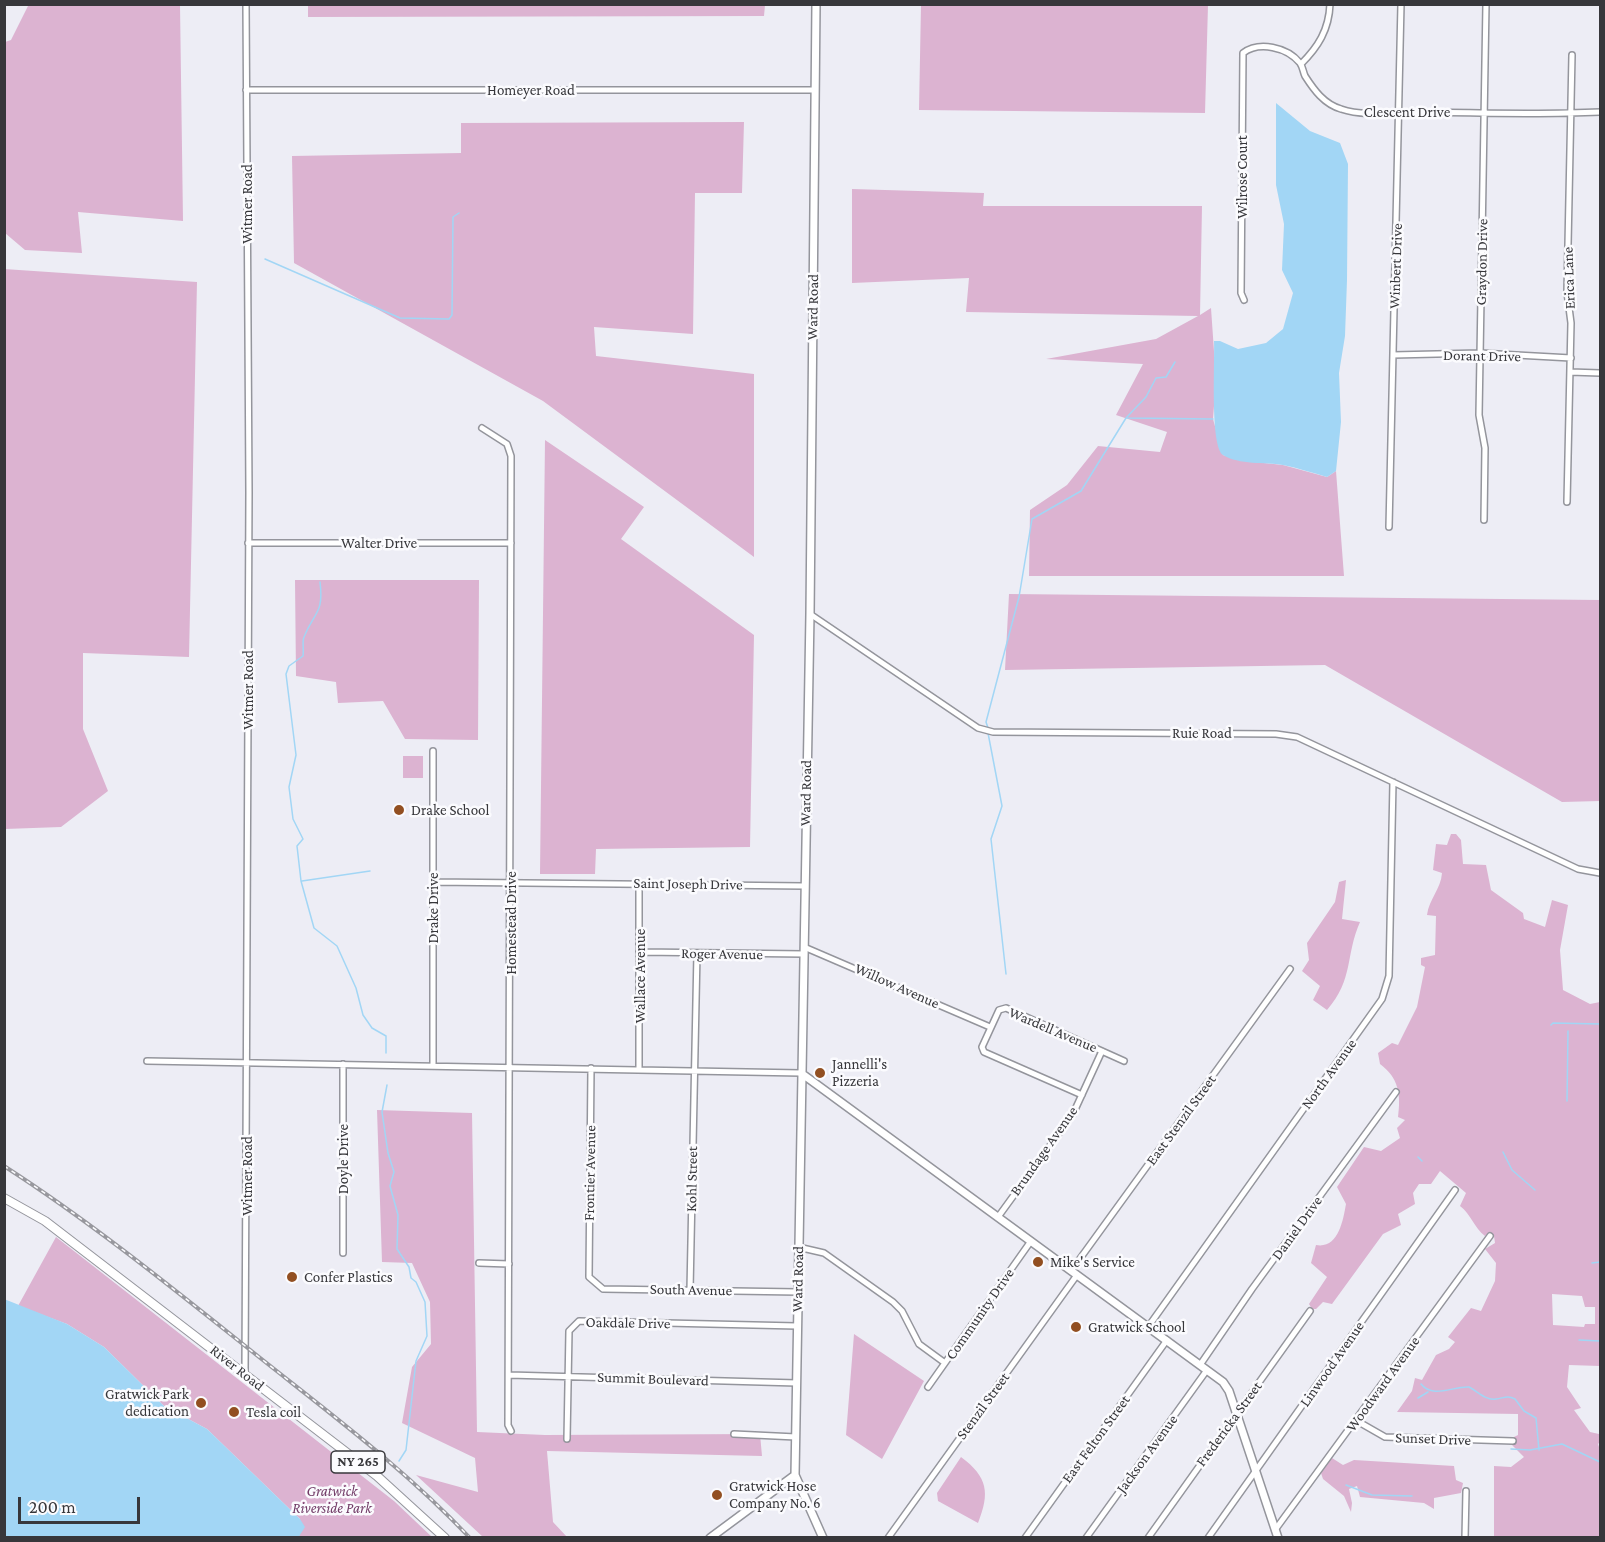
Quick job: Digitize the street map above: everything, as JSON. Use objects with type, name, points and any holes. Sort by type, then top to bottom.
[{"type":"main road","name":"Ward Road","points":[[795,1475],[810,614],[816,4]]},
{"type":"main road","points":[[801,1073],[1223,1382],[1229,1391],[1276,1534]]},
{"type":"main road","name":"River Road","points":[[4,1198],[22,1206],[54,1228],[245,1374],[393,1490],[445,1538]]},
{"type":"main road","points":[[710,1538],[795,1475],[823,1538]]},
{"type":"street","name":"Witmer Road","points":[[245,1374],[248,543],[246,4]]},
{"type":"street","points":[[1301,64],[1319,46],[1329,18],[1330,4]]},
{"type":"street","name":"Winbert Drive","points":[[1389,527],[1401,4]]},
{"type":"street","name":"Graydon Drive","points":[[1484,520],[1485,448],[1479,415],[1486,113],[1486,4]]},
{"type":"street","name":"Clescent Drive","points":[[1243,53],[1251,47],[1273,47],[1301,64],[1317,93],[1341,109],[1361,113],[1571,114],[1600,112]]},
{"type":"street","name":"Wilrose Court","points":[[1243,53],[1241,293],[1244,300]]},
{"type":"street","name":"Erica Lane","points":[[1567,502],[1571,323],[1567,292],[1572,55]]},
{"type":"street","name":"Homeyer Road","points":[[246,90],[815,90]]},
{"type":"street","name":"Dorant Drive","points":[[1393,354],[1480,353],[1570,358]]},
{"type":"street","points":[[1570,372],[1600,373]]},
{"type":"street","name":"Homestead Drive","points":[[483,428],[507,444],[511,456],[512,881],[508,1425],[511,1431]]},
{"type":"street","name":"Walter Drive","points":[[248,543],[511,543]]},
{"type":"street","name":"Ruie Road","points":[[810,614],[978,728],[993,732],[1276,734],[1297,737],[1578,869],[1600,873]]},
{"type":"street","name":"Drake Drive","points":[[433,751],[433,1066]]},
{"type":"street","name":"North Avenue","points":[[1148,1327],[1382,999],[1389,976],[1394,782]]},
{"type":"street","name":"Saint Joseph Drive","points":[[433,882],[512,881],[804,886]]},
{"type":"street","name":"Wallace Avenue","points":[[639,884],[639,1068]]},
{"type":"street","name":"Roger Avenue","points":[[640,952],[804,951]]},
{"type":"street","name":"Willow Avenue","points":[[804,951],[990,1027]]},
{"type":"street","name":"Kohl Street","points":[[690,1290],[697,953]]},
{"type":"street","name":"East Stenzil Street","points":[[1074,1273],[1290,969]]},
{"type":"street","name":"Wardell Avenue","points":[[990,1027],[999,1010],[1006,1008],[1124,1061]]},
{"type":"street","points":[[990,1027],[982,1047],[984,1052],[1082,1095]]},
{"type":"street","name":"Brundage Avenue","points":[[998,1217],[1072,1114],[1102,1051]]},
{"type":"street","points":[[147,1061],[694,1069],[801,1073]]},
{"type":"street","name":"Doyle Drive","points":[[343,1064],[343,1253]]},
{"type":"street","name":"Frontier Avenue","points":[[589,1278],[591,1068]]},
{"type":"street","name":"Daniel Drive","points":[[1200,1365],[1252,1289],[1396,1092]]},
{"type":"street","name":"Linwood Avenue","points":[[1208,1538],[1455,1190]]},
{"type":"street","name":"Woodward Avenue","points":[[1276,1534],[1490,1236]]},
{"type":"street","name":"Community Drive","points":[[928,1387],[1031,1241]]},
{"type":"street","points":[[798,1246],[824,1253],[893,1302],[902,1311],[919,1344],[945,1363]]},
{"type":"street","points":[[479,1263],[509,1264]]},
{"type":"street","name":"Stenzil Street","points":[[888,1538],[1074,1273]]},
{"type":"street","name":"South Avenue","points":[[589,1278],[603,1289],[798,1292]]},
{"type":"street","name":"Fredericka Street","points":[[1148,1538],[1310,1311]]},
{"type":"street","name":"Oakdale Drive","points":[[567,1439],[569,1331],[579,1321],[797,1326]]},
{"type":"street","name":"East Felton Street","points":[[1025,1538],[1167,1340]]},
{"type":"street","name":"Jackson Avenue","points":[[1086,1538],[1208,1370]]},
{"type":"street","name":"Summit Boulevard","points":[[509,1375],[797,1383]]},
{"type":"street","name":"Sunset Drive","points":[[1357,1421],[1385,1437],[1513,1441]]},
{"type":"street","points":[[734,1434],[796,1437]]},
{"type":"street","points":[[1465,1538],[1466,1491]]},
{"type":"green space","points":[[765,4],[764,16],[308,17],[308,5]]},
{"type":"green space","points":[[180,5],[183,221],[78,212],[82,253],[25,250],[5,233],[5,42],[11,40],[28,6]]},
{"type":"green space","points":[[921,5],[1208,5],[1205,113],[919,110]]},
{"type":"green space","points":[[744,122],[742,193],[695,193],[693,334],[594,327],[596,356],[754,374],[754,557],[543,401],[294,263],[292,156],[461,153],[461,123]]},
{"type":"green space","points":[[852,189],[984,193],[983,206],[1202,206],[1200,315],[1211,308],[1216,380],[1213,419],[1223,455],[1245,461],[1283,465],[1327,477],[1336,471],[1344,576],[1029,576],[1030,510],[1067,485],[1098,446],[1160,452],[1167,432],[1116,415],[1143,364],[1046,359],[1156,339],[1198,316],[966,312],[969,278],[852,283]]},
{"type":"green space","points":[[4,269],[197,282],[189,657],[83,653],[83,729],[108,791],[61,827],[5,829]]},
{"type":"green space","points":[[545,440],[644,507],[621,539],[754,635],[750,847],[596,849],[595,874],[540,874]]},
{"type":"green space","points":[[295,580],[479,580],[478,740],[405,739],[383,701],[338,703],[336,682],[296,676]]},
{"type":"green space","points":[[1009,594],[1600,600],[1600,801],[1562,802],[1325,665],[1005,670]]},
{"type":"green space","points":[[403,756],[423,756],[423,778],[403,778]]},
{"type":"green space","points":[[1451,834],[1456,834],[1461,840],[1463,864],[1486,865],[1491,890],[1523,913],[1524,919],[1545,927],[1552,900],[1568,905],[1560,950],[1563,990],[1590,1004],[1600,1002],[1600,1366],[1569,1365],[1567,1387],[1581,1408],[1574,1410],[1590,1432],[1599,1434],[1600,1537],[1494,1537],[1494,1466],[1511,1467],[1524,1457],[1512,1445],[1514,1437],[1518,1435],[1518,1414],[1397,1412],[1412,1391],[1415,1378],[1422,1380],[1436,1355],[1449,1349],[1455,1342],[1448,1337],[1471,1308],[1481,1311],[1495,1281],[1496,1263],[1485,1249],[1495,1243],[1494,1236],[1489,1232],[1485,1236],[1478,1229],[1460,1206],[1466,1193],[1440,1171],[1431,1184],[1419,1184],[1413,1193],[1415,1204],[1398,1214],[1401,1225],[1383,1234],[1332,1304],[1323,1302],[1316,1309],[1312,1309],[1309,1304],[1327,1277],[1311,1263],[1316,1245],[1330,1243],[1338,1232],[1343,1218],[1346,1204],[1337,1187],[1364,1147],[1381,1151],[1400,1138],[1397,1128],[1405,1120],[1398,1117],[1399,1094],[1395,1081],[1380,1064],[1378,1053],[1392,1043],[1398,1045],[1417,1007],[1425,967],[1421,965],[1421,958],[1435,955],[1436,916],[1427,915],[1440,884],[1442,873],[1433,870],[1436,844],[1447,845]],"holes":[[[1552,1294],[1582,1296],[1585,1307],[1595,1307],[1595,1324],[1585,1324],[1584,1327],[1553,1325]]]},
{"type":"green space","points":[[1346,880],[1342,919],[1360,922],[1341,988],[1327,1010],[1313,1000],[1320,986],[1302,971],[1309,960],[1307,943],[1335,902],[1339,882]]},
{"type":"green space","points":[[377,1110],[472,1113],[477,1432],[545,1435],[760,1434],[762,1456],[547,1451],[553,1522],[567,1537],[483,1537],[416,1475],[478,1492],[475,1458],[402,1423],[412,1367],[431,1344],[430,1302],[412,1263],[382,1262]]},
{"type":"green space","name":"Gratwick Riverside Park","points":[[56,1237],[394,1501],[432,1537],[298,1537],[300,1519],[207,1429],[164,1406],[104,1347],[67,1324],[18,1306]]},
{"type":"green space","points":[[854,1334],[924,1381],[882,1459],[846,1435]]},
{"type":"green space","points":[[961,1457],[977,1472],[984,1486],[984,1503],[978,1523],[938,1501],[937,1493]]},
{"type":"green space","points":[[1332,1458],[1343,1465],[1354,1460],[1454,1466],[1456,1480],[1463,1483],[1461,1493],[1434,1498],[1434,1509],[1424,1503],[1360,1497],[1357,1486],[1349,1489],[1351,1512],[1344,1496],[1323,1479],[1321,1473]]},
{"type":"water","points":[[1276,103],[1310,131],[1340,143],[1348,164],[1345,336],[1339,373],[1341,422],[1336,471],[1327,477],[1283,465],[1244,462],[1229,458],[1223,455],[1216,436],[1214,341],[1220,341],[1238,349],[1266,343],[1283,329],[1293,293],[1282,270],[1284,224],[1276,185]]},
{"type":"water","points":[[4,1299],[67,1324],[104,1347],[164,1406],[207,1429],[300,1519],[305,1527],[298,1538],[5,1537]]},
{"type":"waterway","points":[[265,259],[400,318],[449,319],[452,315],[453,217],[459,213]]},
{"type":"waterway","points":[[988,728],[986,722],[1019,597],[1032,519],[1081,491],[1126,418],[1146,397],[1156,378],[1166,377],[1175,362]]},
{"type":"waterway","points":[[1127,418],[1213,419]]},
{"type":"waterway","points":[[320,582],[321,601],[303,639],[303,656],[289,666],[286,674],[296,755],[289,787],[293,819],[303,839],[297,846],[301,881],[314,928],[337,946],[356,988],[363,1015],[372,1028],[386,1036],[386,1053]]},
{"type":"waterway","points":[[988,733],[1002,806],[991,839],[1006,974]]},
{"type":"waterway","points":[[302,881],[370,871]]},
{"type":"waterway","points":[[1551,1025],[1553,1023],[1600,1024]]},
{"type":"waterway","points":[[1567,1101],[1568,1031]]},
{"type":"waterway","points":[[387,1085],[382,1112],[388,1153],[394,1172],[390,1186],[398,1215],[397,1249],[409,1267],[411,1278],[416,1282],[425,1302],[427,1336],[416,1361],[406,1450],[399,1461]]},
{"type":"waterway","points":[[1503,1152],[1512,1170],[1535,1190]]},
{"type":"waterway","points":[[1418,1157],[1422,1161]]},
{"type":"waterway","points":[[1592,1263],[1600,1262]]},
{"type":"waterway","points":[[1579,1340],[1600,1341]]},
{"type":"waterway","points":[[1421,1384],[1431,1391],[1469,1387],[1489,1399],[1508,1397],[1515,1399],[1524,1411],[1536,1418],[1539,1450]]},
{"type":"waterway","points":[[1418,1398],[1428,1392]]},
{"type":"waterway","points":[[1511,1449],[1530,1450],[1562,1444],[1600,1462]]},
{"type":"waterway","points":[[1346,1485],[1372,1495],[1412,1496]]},
{"type":"railway","points":[[4,1166],[70,1211],[134,1259],[341,1422],[420,1489],[470,1538]]},
{"type":"place","name":"Drake School","points":[[399,810]]},
{"type":"place","name":"Jannelli's Pizzeria","points":[[820,1073]]},
{"type":"place","name":"Mike's Service","points":[[1038,1262]]},
{"type":"place","name":"Confer Plastics","points":[[292,1277]]},
{"type":"place","name":"Gratwick School","points":[[1076,1327]]},
{"type":"place","name":"Gratwick Park dedication","points":[[201,1403]]},
{"type":"place","name":"Tesla coil","points":[[234,1412]]},
{"type":"place","name":"Gratwick Hose Company No. 6","points":[[717,1495]]}]
